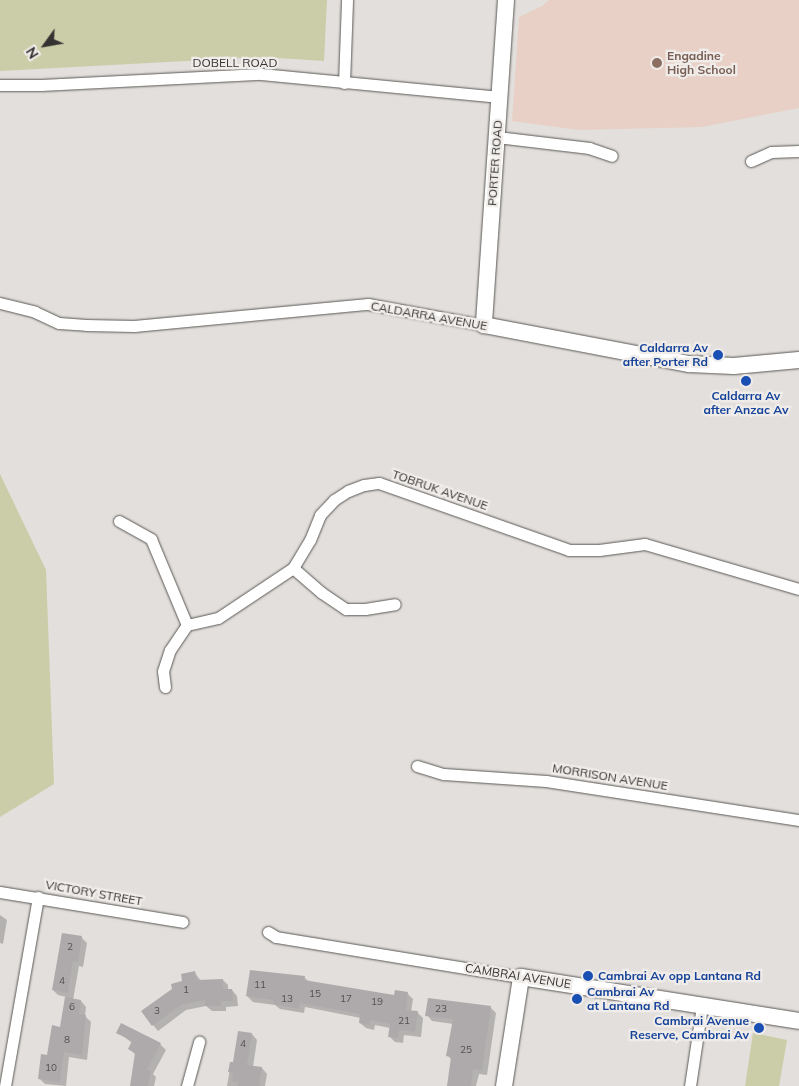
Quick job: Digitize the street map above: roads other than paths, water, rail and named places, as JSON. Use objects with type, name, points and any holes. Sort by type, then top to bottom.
[{"type":"street","points":[[344,83],[347,0]]},
{"type":"street","name":"PORTER ROAD","points":[[484,325],[506,0]]},
{"type":"street","name":"DOBELL ROAD","points":[[0,85],[41,85],[261,74],[500,97]]},
{"type":"street","points":[[497,137],[589,148],[612,156]]},
{"type":"street","points":[[751,161],[771,152],[799,151]]},
{"type":"street","name":"CALDARRA AVENUE","points":[[0,302],[35,312],[59,323],[134,326],[368,304],[689,364],[734,366],[799,360]]},
{"type":"street","name":"TOBRUK AVENUE","points":[[188,625],[218,618],[293,568],[310,540],[320,515],[334,500],[348,491],[379,483],[569,550],[599,550],[645,544],[799,588]]},
{"type":"street","points":[[119,520],[151,539],[188,625],[170,650],[163,670],[165,687]]},
{"type":"street","points":[[293,568],[322,593],[346,609],[364,609],[396,604]]},
{"type":"street","name":"MORRISON AVENUE","points":[[417,766],[444,774],[546,781],[799,820]]},
{"type":"street","name":"VICTORY STREET","points":[[0,892],[183,922]]},
{"type":"street","points":[[5,1086],[38,897]]},
{"type":"street","name":"CAMBRAI AVENUE","points":[[268,932],[276,937],[799,1022]]},
{"type":"street","points":[[504,1086],[521,976]]},
{"type":"street","points":[[690,1086],[702,1006]]},
{"type":"street","points":[[187,1086],[199,1042]]},
{"type":"place","name":"Engadine High School","points":[[657,63]]},
{"type":"place","name":"Caldarra Av after Porter Rd","points":[[718,355]]},
{"type":"place","name":"Caldarra Av after Anzac Av","points":[[746,381]]},
{"type":"place","name":"Cambrai Av opp Lantana Rd","points":[[588,976]]},
{"type":"place","name":"Cambrai Av at Lantana Rd","points":[[577,999]]},
{"type":"place","name":"Cambrai Avenue Reserve, Cambrai Av","points":[[759,1028]]}]
